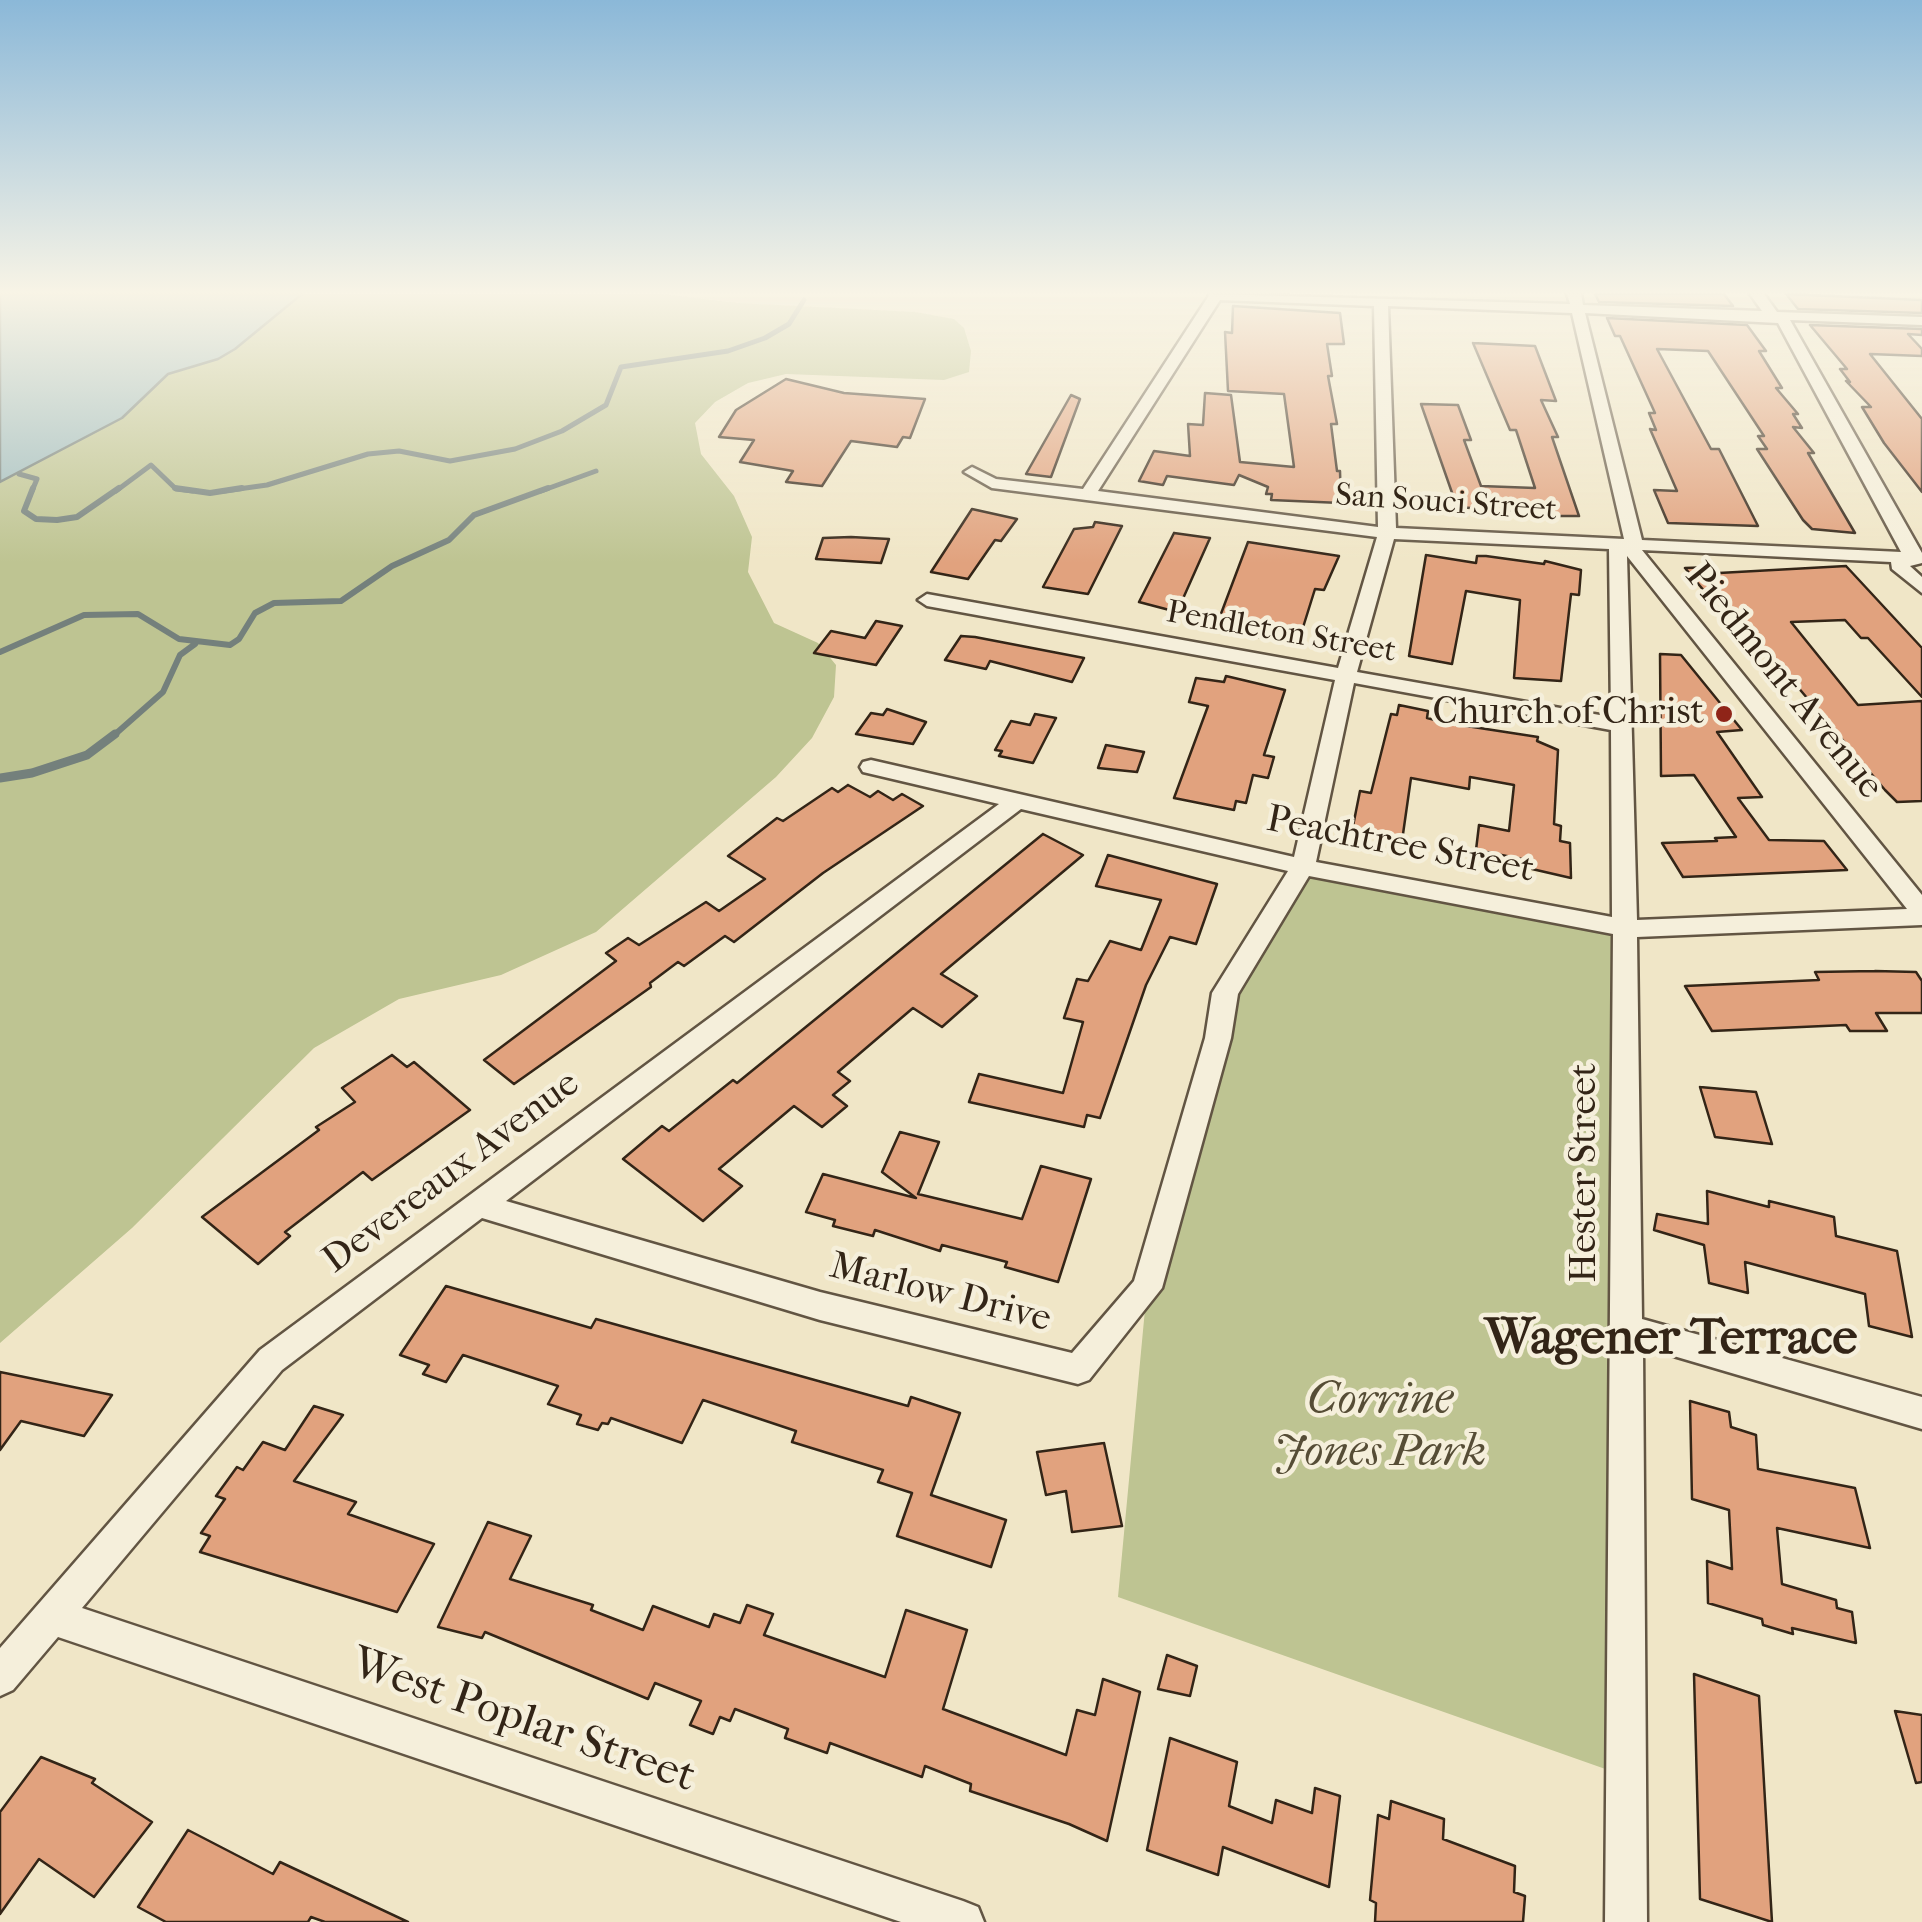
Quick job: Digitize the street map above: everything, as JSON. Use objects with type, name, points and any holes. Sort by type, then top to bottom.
[{"type":"street","points":[[1088,496],[1160,384]]},
{"type":"street","points":[[1303,867],[1346,674],[1387,533],[1383,384]]},
{"type":"street","name":"Hester Street","points":[[1593,384],[1627,545],[1623,726],[1626,1922]]},
{"type":"street","points":[[1819,384],[1917,558],[1898,565],[1922,588]]},
{"type":"street","name":"San Souci Street","points":[[972,472],[992,482],[1387,533],[1917,558]]},
{"type":"street","name":"Piedmont Avenue","points":[[1627,545],[1922,914]]},
{"type":"street","name":"Pendleton Street","points":[[928,600],[1623,726]]},
{"type":"street","name":"Peachtree Street","points":[[870,768],[1303,867],[1624,927],[1649,930],[1922,914]]},
{"type":"street","name":"Devereaux Avenue","points":[[0,1677],[271,1360],[1017,801]]},
{"type":"street","name":"Marlow Drive","points":[[475,1204],[820,1306],[1078,1369],[1147,1288],[1218,1038],[1225,993],[1303,867]]},
{"type":"street","points":[[1624,1328],[1922,1413]]},
{"type":"street","name":"West Poplar Street","points":[[51,1616],[963,1922]]},
{"type":"green space","points":[[158,384],[747,384],[715,402],[695,423],[701,454],[734,496],[752,537],[748,572],[774,623],[818,643],[836,665],[834,697],[812,738],[776,777],[596,932],[501,975],[399,999],[314,1048],[132,1228],[0,1343],[0,482],[122,418]]},
{"type":"green space","name":"Corrine Jones Park","points":[[1303,867],[1624,927],[1628,1777],[1118,1597],[1147,1288],[1225,993]]},
{"type":"water","points":[[0,384],[158,384],[122,418],[0,482]]},
{"type":"building","points":[[778,384],[925,399],[910,438],[903,437],[897,447],[851,441],[822,486],[786,482],[793,471],[740,462],[754,440],[719,437],[736,410]]},
{"type":"building","points":[[1228,384],[1329,384],[1337,424],[1331,424],[1340,471],[1341,503],[1271,500],[1272,494],[1266,494],[1268,487],[1239,475],[1234,485],[1167,476],[1163,485],[1139,481],[1154,451],[1190,456],[1188,424],[1203,425],[1205,393],[1231,395],[1240,462],[1294,467],[1284,394],[1228,391]]},
{"type":"building","points":[[1490,384],[1549,384],[1556,401],[1541,400],[1558,437],[1552,437],[1579,516],[1529,516],[1527,512],[1457,507],[1421,404],[1458,405],[1471,440],[1464,440],[1481,486],[1535,488],[1516,430],[1510,430]]},
{"type":"building","points":[[1642,384],[1676,384],[1711,449],[1719,449],[1758,526],[1668,523],[1654,490],[1677,491],[1650,429],[1656,430],[1649,413],[1655,413]]},
{"type":"building","points":[[1730,384],[1779,384],[1782,388],[1776,388],[1798,414],[1793,414],[1802,428],[1793,427],[1814,453],[1808,453],[1855,533],[1812,529],[1803,520],[1757,449],[1767,449],[1758,436],[1764,436]]},
{"type":"building","points":[[1849,384],[1894,384],[1922,419],[1922,492],[1862,407],[1871,407]]},
{"type":"building","points":[[1071,395],[1080,399],[1051,477],[1026,474]]},
{"type":"building","points":[[972,509],[1017,519],[1001,541],[995,540],[968,579],[931,572]]},
{"type":"building","points":[[1095,522],[1122,526],[1088,594],[1043,587],[1074,529],[1093,527]]},
{"type":"building","points":[[1174,533],[1210,538],[1177,612],[1139,602]]},
{"type":"building","points":[[823,538],[889,539],[881,563],[816,559]]},
{"type":"building","points":[[1248,542],[1339,556],[1324,590],[1315,589],[1300,637],[1294,636],[1291,643],[1257,637],[1262,626],[1219,619]]},
{"type":"building","points":[[1426,555],[1476,563],[1477,556],[1544,564],[1545,561],[1581,570],[1579,595],[1571,594],[1561,681],[1514,678],[1520,600],[1466,591],[1452,664],[1409,656]]},
{"type":"building","points":[[1846,566],[1922,648],[1922,697],[1868,638],[1861,638],[1845,620],[1791,622],[1858,705],[1922,701],[1922,801],[1897,802],[1730,607],[1725,607],[1711,592],[1705,592],[1685,568],[1714,567],[1719,573]]},
{"type":"building","points":[[876,621],[902,626],[876,665],[814,653],[831,631],[865,638]]},
{"type":"building","points":[[961,636],[1084,658],[1072,682],[990,661],[986,669],[945,660]]},
{"type":"building","points":[[1660,654],[1681,655],[1742,730],[1717,732],[1762,797],[1738,798],[1769,840],[1824,841],[1847,870],[1683,877],[1662,843],[1736,837],[1694,775],[1661,776]]},
{"type":"building","points":[[1226,676],[1285,690],[1264,755],[1274,757],[1268,778],[1253,775],[1246,803],[1236,801],[1234,810],[1174,798],[1208,706],[1189,702],[1196,678],[1224,682]]},
{"type":"building","points":[[1399,705],[1428,711],[1427,718],[1447,723],[1538,737],[1537,741],[1558,750],[1554,824],[1561,826],[1560,841],[1570,843],[1571,878],[1532,869],[1532,861],[1476,850],[1479,825],[1509,831],[1514,785],[1470,777],[1469,789],[1411,778],[1402,841],[1352,831],[1360,791],[1371,793],[1391,714],[1397,715]]},
{"type":"building","points":[[887,709],[926,722],[913,744],[856,734],[871,713],[883,715]]},
{"type":"building","points":[[1035,714],[1056,718],[1033,763],[999,756],[1002,751],[995,750],[1011,721],[1030,725]]},
{"type":"building","points":[[1106,745],[1144,752],[1137,772],[1098,768]]},
{"type":"building","points":[[848,785],[870,797],[878,791],[893,800],[902,794],[923,806],[823,873],[734,942],[725,936],[684,966],[678,962],[650,983],[651,987],[514,1084],[484,1060],[616,961],[606,953],[628,938],[639,945],[706,902],[719,911],[765,879],[728,856],[777,818],[783,821],[832,788],[838,792]]},
{"type":"building","points":[[1043,834],[1083,855],[941,974],[977,996],[942,1027],[913,1008],[838,1072],[850,1081],[833,1095],[847,1106],[822,1127],[794,1106],[719,1169],[742,1186],[703,1221],[623,1159],[662,1126],[669,1131],[733,1080],[737,1083]]},
{"type":"building","points":[[1108,855],[1217,884],[1196,944],[1170,937],[1146,985],[1100,1118],[1087,1115],[1084,1127],[969,1102],[979,1074],[1063,1093],[1083,1022],[1064,1018],[1077,979],[1088,981],[1110,941],[1141,950],[1161,900],[1096,886]]},
{"type":"building","points":[[1815,972],[1916,972],[1922,981],[1922,1013],[1876,1013],[1887,1031],[1850,1031],[1846,1025],[1712,1031],[1685,986],[1819,980]]},
{"type":"building","points":[[392,1055],[407,1067],[414,1062],[470,1110],[372,1180],[363,1172],[285,1232],[290,1236],[258,1264],[202,1217],[319,1130],[316,1127],[355,1102],[342,1088]]},
{"type":"building","points":[[1700,1087],[1756,1092],[1772,1144],[1715,1137]]},
{"type":"building","points":[[900,1132],[939,1142],[918,1194],[1022,1219],[1041,1166],[1091,1179],[1058,1282],[1005,1267],[1007,1262],[942,1245],[940,1251],[875,1230],[873,1236],[833,1226],[835,1220],[806,1212],[823,1174],[916,1198],[882,1172]]},
{"type":"building","points":[[1707,1191],[1769,1207],[1769,1201],[1834,1217],[1836,1236],[1897,1251],[1912,1337],[1869,1326],[1865,1294],[1745,1262],[1748,1293],[1709,1283],[1704,1245],[1654,1230],[1657,1214],[1708,1224]]},
{"type":"building","points":[[446,1286],[591,1328],[596,1319],[908,1406],[911,1397],[960,1413],[931,1495],[1006,1520],[991,1567],[897,1536],[912,1493],[878,1482],[883,1470],[792,1442],[796,1431],[703,1400],[682,1443],[611,1418],[598,1430],[577,1424],[581,1415],[548,1404],[558,1386],[463,1355],[446,1382],[423,1374],[429,1365],[400,1355]]},
{"type":"building","points":[[0,1372],[112,1395],[84,1436],[21,1421],[0,1450]]},
{"type":"building","points":[[1690,1401],[1729,1412],[1731,1427],[1756,1435],[1758,1469],[1855,1488],[1870,1548],[1777,1528],[1782,1584],[1836,1600],[1837,1608],[1852,1612],[1856,1643],[1792,1628],[1793,1634],[1763,1625],[1762,1619],[1708,1603],[1707,1561],[1732,1569],[1729,1510],[1692,1499]]},
{"type":"building","points":[[314,1406],[343,1415],[294,1481],[356,1502],[348,1514],[434,1544],[397,1612],[200,1552],[210,1536],[201,1533],[225,1499],[216,1496],[237,1467],[243,1470],[263,1442],[285,1450]]},
{"type":"building","points":[[1104,1443],[1122,1526],[1072,1532],[1066,1491],[1046,1495],[1037,1452]]},
{"type":"building","points":[[488,1522],[531,1536],[510,1579],[593,1605],[591,1610],[643,1630],[653,1606],[709,1627],[714,1614],[740,1623],[747,1605],[773,1614],[764,1635],[885,1677],[906,1610],[967,1630],[943,1709],[1066,1755],[1077,1710],[1095,1715],[1103,1679],[1140,1692],[1107,1841],[970,1791],[971,1784],[925,1766],[922,1777],[830,1743],[827,1753],[785,1738],[788,1729],[735,1709],[730,1721],[720,1717],[713,1734],[690,1725],[701,1701],[655,1683],[648,1699],[485,1632],[482,1638],[438,1627]]},
{"type":"building","points":[[1167,1655],[1197,1666],[1190,1696],[1158,1689]]},
{"type":"building","points":[[1694,1674],[1759,1696],[1772,1922],[1700,1899]]},
{"type":"building","points":[[1895,1711],[1922,1715],[1922,1782],[1916,1783]]},
{"type":"building","points":[[1170,1738],[1237,1762],[1229,1806],[1272,1823],[1276,1800],[1312,1813],[1315,1788],[1340,1796],[1329,1887],[1223,1847],[1218,1875],[1147,1850]]},
{"type":"building","points":[[41,1757],[95,1779],[92,1783],[152,1822],[94,1897],[39,1859],[0,1914],[0,1812]]},
{"type":"building","points":[[1391,1801],[1444,1819],[1443,1839],[1515,1866],[1514,1892],[1525,1896],[1523,1922],[1375,1922],[1376,1903],[1370,1900],[1378,1815],[1389,1819]]},
{"type":"building","points":[[188,1830],[273,1874],[280,1862],[408,1922],[325,1922],[311,1917],[308,1922],[166,1922],[138,1907]]},
{"type":"waterway","points":[[224,491],[267,485],[368,454],[399,451],[450,461],[515,449],[562,431],[606,405],[614,384]]},
{"type":"waterway","points":[[116,491],[151,465],[176,489],[193,491]]},
{"type":"waterway","points":[[541,491],[596,471]]},
{"type":"waterway","points":[[19,474],[37,479],[32,491]]},
{"type":"waterway","points":[[33,488],[24,511],[36,519],[57,520],[77,517],[119,488]]},
{"type":"waterway","points":[[175,488],[210,493],[242,488]]},
{"type":"waterway","points":[[0,652],[84,615],[138,614],[179,639],[230,645],[239,639],[255,613],[274,603],[341,601],[392,566],[449,540],[474,515],[548,488]]},
{"type":"waterway","points":[[112,737],[163,692],[180,655],[195,644]]},
{"type":"waterway","points":[[0,778],[32,773],[87,755],[115,734]]},
{"type":"place","name":"Church of Christ","points":[[1724,714]]},
{"type":"district","name":"Wagener Terrace","points":[[1671,1341]]}]
